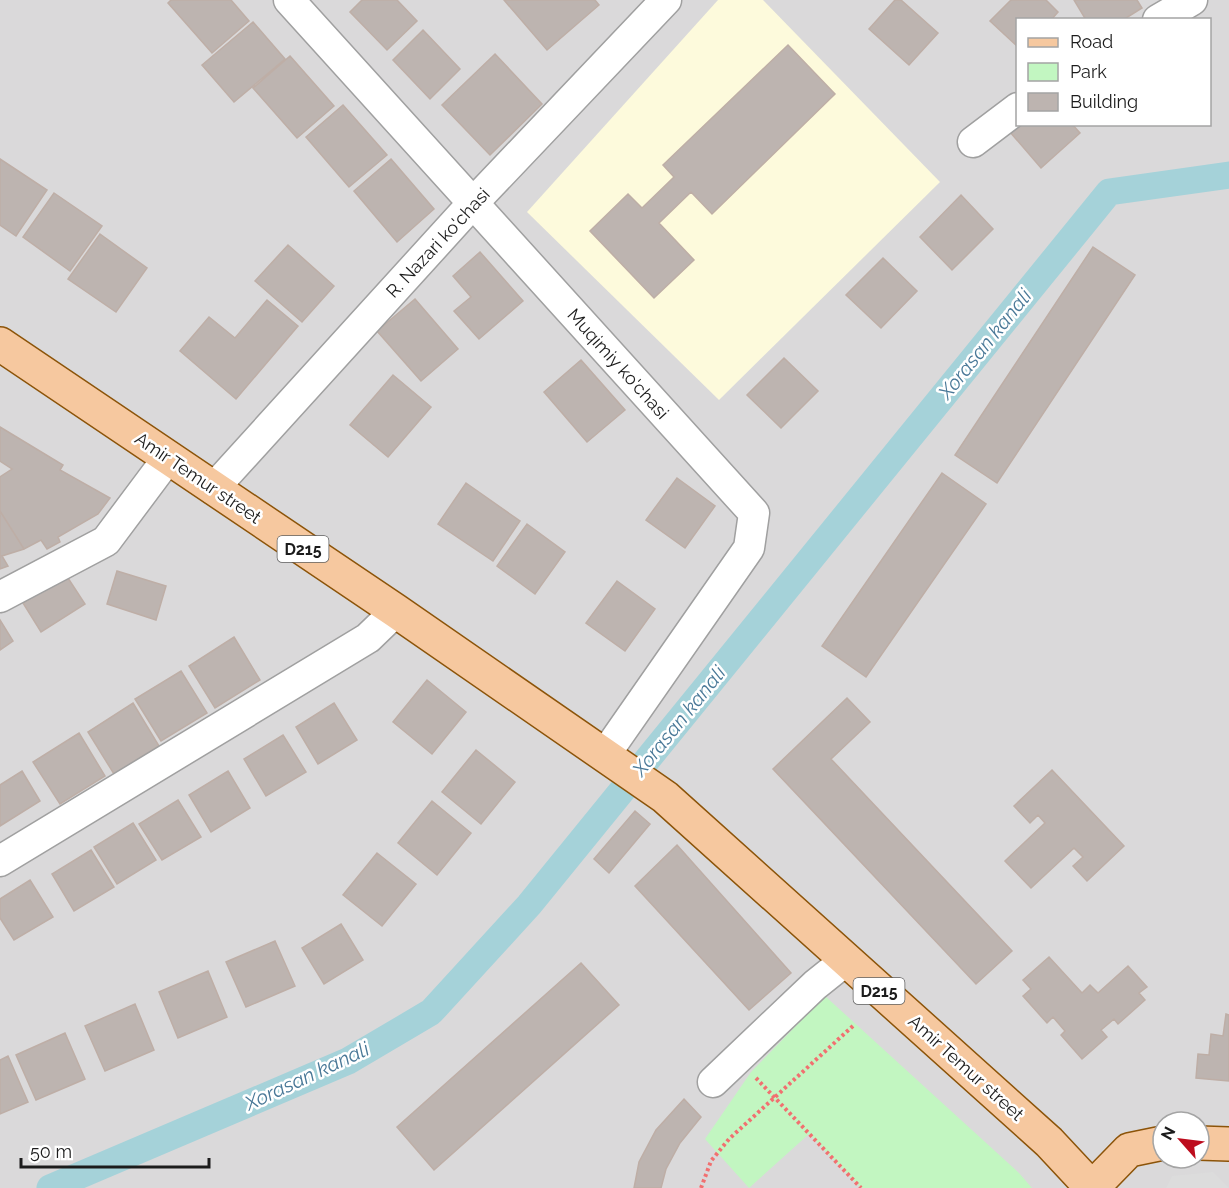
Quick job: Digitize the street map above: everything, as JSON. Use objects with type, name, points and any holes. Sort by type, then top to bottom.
[{"type":"main road","name":"Amir Temur street","points":[[0,344],[396,611],[665,797],[1049,1142],[1092,1188],[1130,1150],[1151,1146]]},
{"type":"main road","points":[[1211,1143],[1229,1144]]},
{"type":"street","name":"Muqimiy ko'chasi","points":[[289,0],[754,513],[750,548],[604,756]]},
{"type":"street","name":"R. Nazari ko'chasi","points":[[213,489],[472,204],[666,0]]},
{"type":"street","points":[[1161,18],[1192,0]]},
{"type":"street","points":[[973,142],[1016,109]]},
{"type":"street","points":[[0,597],[106,541],[168,458]]},
{"type":"street","points":[[0,861],[368,638],[396,611]]},
{"type":"street","points":[[713,1082],[814,985],[845,961]]},
{"type":"path","points":[[701,1188],[711,1161],[729,1139],[854,1025]]},
{"type":"path","points":[[751,1072],[861,1188]]},
{"type":"shaded area","points":[[0,0],[1229,0],[1229,1188],[0,1188]]},
{"type":"shaded area","points":[[718,0],[763,0],[940,182],[719,400],[527,212]]},
{"type":"shaded area","points":[[1213,1172],[1229,1188],[1166,1188],[1172,1176]]},
{"type":"green space","points":[[825,996],[1019,1173],[1032,1188],[861,1188],[809,1134],[749,1188],[705,1139],[751,1072]]},
{"type":"building","points":[[171,0],[231,0],[249,21],[212,53],[168,3]]},
{"type":"building","points":[[362,0],[397,0],[417,21],[387,50],[350,12]]},
{"type":"building","points":[[504,0],[595,0],[599,5],[547,50]]},
{"type":"building","points":[[895,0],[901,0],[938,33],[909,65],[869,29]]},
{"type":"building","points":[[1011,0],[1046,0],[1058,12],[1053,18],[1016,18],[1016,45],[990,21]]},
{"type":"building","points":[[1074,0],[1137,0],[1142,8],[1126,18],[1085,18]]},
{"type":"building","points":[[253,22],[285,59],[234,102],[202,65]]},
{"type":"building","points":[[423,30],[460,69],[430,99],[393,60]]},
{"type":"building","points":[[788,45],[835,94],[712,214],[691,192],[659,223],[694,260],[654,298],[590,231],[628,194],[642,208],[674,177],[663,165]]},
{"type":"building","points":[[495,54],[542,104],[490,155],[442,105]]},
{"type":"building","points":[[290,56],[334,106],[297,138],[253,88]]},
{"type":"building","points":[[343,105],[387,155],[349,187],[306,137]]},
{"type":"building","points":[[1017,126],[1074,126],[1080,133],[1041,168],[1010,132]]},
{"type":"building","points":[[0,159],[47,190],[16,236],[0,225]]},
{"type":"building","points":[[391,159],[434,209],[397,242],[354,191]]},
{"type":"building","points":[[54,193],[102,226],[70,271],[23,237]]},
{"type":"building","points":[[961,195],[993,229],[952,270],[920,237]]},
{"type":"building","points":[[100,234],[147,268],[116,312],[68,279]]},
{"type":"building","points":[[288,245],[334,286],[302,322],[255,281]]},
{"type":"building","points":[[1093,247],[1135,275],[997,483],[955,455]]},
{"type":"building","points":[[480,252],[523,301],[479,339],[454,311],[471,297],[453,276]]},
{"type":"building","points":[[883,258],[917,291],[881,328],[846,295]]},
{"type":"building","points":[[415,299],[458,349],[421,381],[377,331]]},
{"type":"building","points":[[267,300],[298,326],[236,399],[180,351],[209,317],[235,338]]},
{"type":"building","points":[[784,358],[818,391],[781,428],[747,395]]},
{"type":"building","points":[[581,360],[625,410],[587,442],[544,392]]},
{"type":"building","points":[[393,375],[431,407],[388,457],[350,425]]},
{"type":"building","points":[[0,427],[63,465],[60,470],[110,498],[98,514],[58,537],[60,542],[47,549],[41,540],[24,549],[0,511],[0,477],[12,469],[0,461]]},
{"type":"building","points":[[942,473],[986,504],[866,677],[822,646]]},
{"type":"building","points":[[677,478],[715,506],[685,548],[646,520]]},
{"type":"building","points":[[466,483],[520,521],[493,561],[438,524]]},
{"type":"building","points":[[0,511],[24,549],[2,556],[8,566],[0,569]]},
{"type":"building","points":[[527,524],[565,552],[535,594],[497,566]]},
{"type":"building","points":[[117,571],[166,586],[156,620],[107,604]]},
{"type":"building","points":[[66,575],[85,604],[41,632],[23,603]]},
{"type":"building","points":[[617,581],[655,609],[625,651],[586,623]]},
{"type":"building","points":[[0,620],[13,641],[0,650]]},
{"type":"building","points":[[234,637],[260,680],[215,708],[189,666]]},
{"type":"building","points":[[181,671],[207,713],[161,741],[135,699]]},
{"type":"building","points":[[427,680],[466,712],[432,754],[393,722]]},
{"type":"building","points":[[847,698],[870,722],[831,759],[1012,951],[976,984],[773,769]]},
{"type":"building","points":[[133,703],[159,746],[114,774],[88,732]]},
{"type":"building","points":[[334,703],[357,740],[318,764],[296,727]]},
{"type":"building","points":[[79,733],[105,776],[60,804],[33,762]]},
{"type":"building","points":[[283,735],[306,772],[266,796],[244,759]]},
{"type":"building","points":[[476,750],[515,782],[481,824],[442,792]]},
{"type":"building","points":[[1052,770],[1124,846],[1087,881],[1073,866],[1083,857],[1074,848],[1031,888],[1005,861],[1045,823],[1038,815],[1030,823],[1014,806]]},
{"type":"building","points":[[22,771],[40,801],[0,826],[0,785]]},
{"type":"building","points":[[228,771],[250,808],[211,832],[189,795]]},
{"type":"building","points":[[178,800],[201,837],[162,860],[139,824]]},
{"type":"building","points":[[432,801],[471,833],[437,875],[398,843]]},
{"type":"building","points":[[635,811],[650,824],[609,873],[594,859]]},
{"type":"building","points":[[133,823],[156,860],[117,884],[94,847]]},
{"type":"building","points":[[677,845],[791,973],[749,1010],[635,886]]},
{"type":"building","points":[[91,850],[114,887],[74,911],[52,874]]},
{"type":"building","points":[[377,853],[416,884],[382,926],[343,895]]},
{"type":"building","points":[[30,880],[53,917],[14,940],[0,918],[0,899]]},
{"type":"building","points":[[341,924],[363,960],[324,984],[302,948]]},
{"type":"building","points":[[275,941],[295,986],[246,1007],[226,962]]},
{"type":"building","points":[[1049,957],[1082,993],[1090,985],[1098,993],[1128,966],[1147,987],[1139,993],[1145,1000],[1118,1024],[1114,1019],[1101,1030],[1107,1037],[1082,1059],[1061,1035],[1065,1031],[1053,1017],[1047,1023],[1023,996],[1031,989],[1023,980]]},
{"type":"building","points":[[581,963],[619,1005],[434,1170],[397,1127]]},
{"type":"building","points":[[208,971],[227,1017],[178,1038],[159,992]]},
{"type":"building","points":[[135,1004],[154,1050],[105,1071],[85,1026]]},
{"type":"building","points":[[1226,1014],[1229,1015],[1229,1081],[1196,1078],[1198,1054],[1209,1055],[1211,1034],[1223,1036]]},
{"type":"building","points":[[65,1033],[85,1079],[36,1100],[16,1055]]},
{"type":"building","points":[[8,1056],[28,1102],[0,1114],[0,1060]]},
{"type":"building","points":[[684,1099],[701,1117],[680,1143],[666,1169],[661,1188],[634,1188],[639,1162],[656,1130]]},
{"type":"waterway","name":"Xorasan kanali","points":[[50,1188],[348,1061],[431,1012],[529,905],[1109,192],[1229,175]]}]
